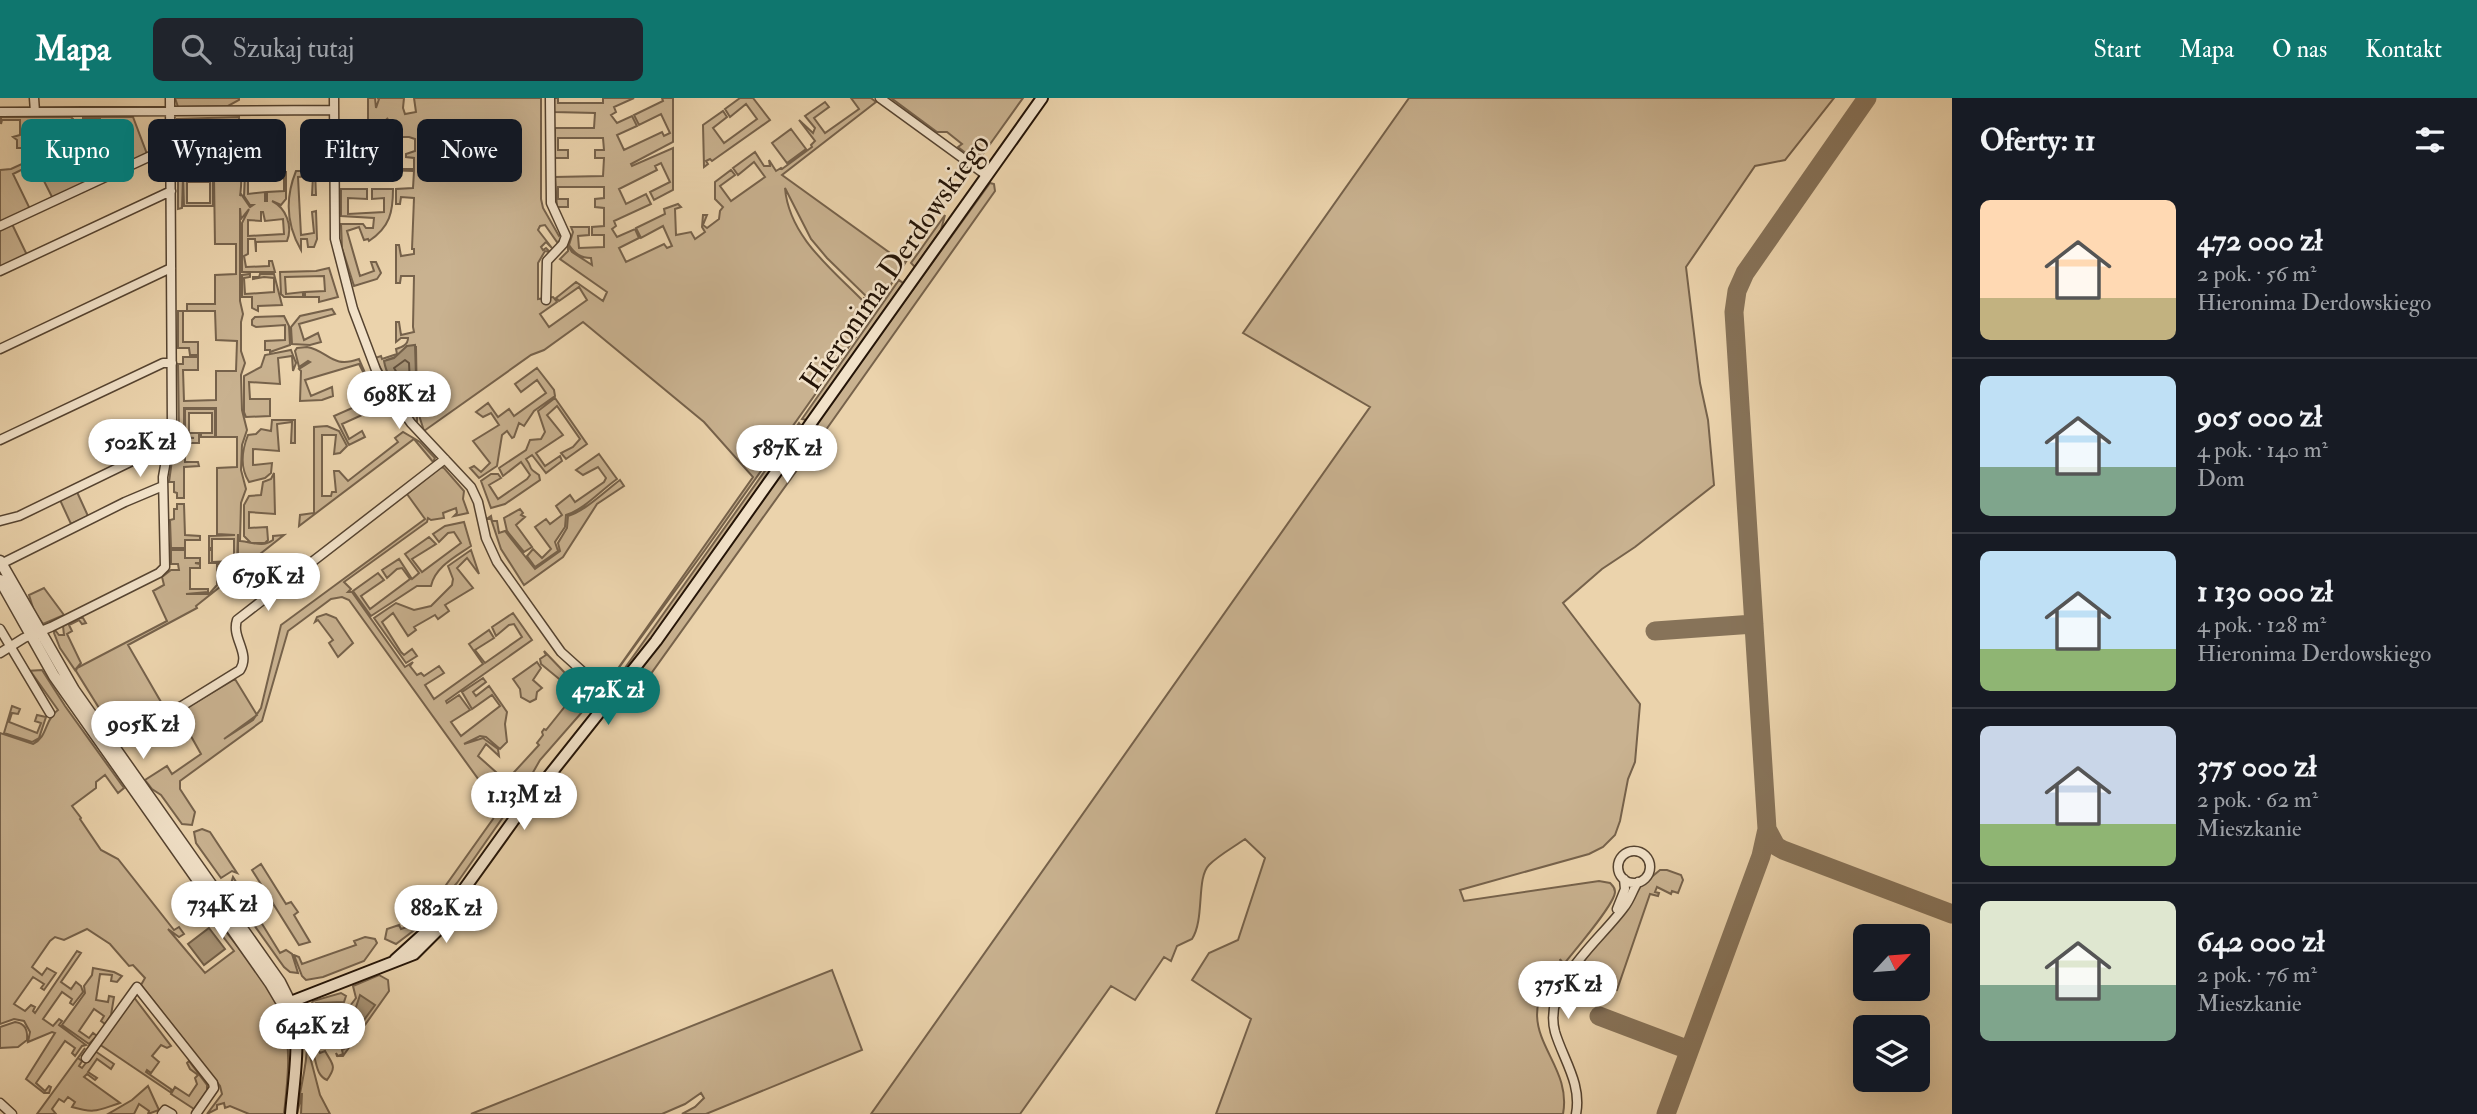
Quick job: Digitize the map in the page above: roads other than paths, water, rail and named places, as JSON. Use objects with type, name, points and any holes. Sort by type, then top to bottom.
[{"type":"main road","name":"Hieronima Derdowskiego","points":[[287,1004],[414,954],[429,940],[453,911],[461,892],[513,821],[656,641],[1042,98]]},
{"type":"main road","points":[[287,1004],[296,1051],[291,1114]]},
{"type":"street","points":[[34,98],[34,112]]},
{"type":"street","points":[[170,98],[170,119]]},
{"type":"street","points":[[334,98],[335,239],[347,291],[376,370],[411,423],[474,492],[486,538],[497,562],[561,652],[612,698]]},
{"type":"street","points":[[546,300],[547,261],[563,244],[566,236],[551,203],[550,98]]},
{"type":"street","points":[[880,98],[986,175]]},
{"type":"street","points":[[0,112],[334,110]]},
{"type":"street","points":[[0,226],[148,157]]},
{"type":"street","points":[[0,653],[9,646],[162,571],[166,564],[164,463],[172,427],[171,182]]},
{"type":"street","points":[[0,271],[171,191]]},
{"type":"street","points":[[0,349],[171,268]]},
{"type":"street","points":[[0,440],[163,363],[172,363]]},
{"type":"street","points":[[0,521],[19,516],[161,447],[168,447]]},
{"type":"street","points":[[110,741],[124,731],[135,735],[240,670],[245,659],[235,630],[237,620],[445,459]]},
{"type":"street","points":[[163,486],[136,496],[1,562],[54,676],[287,1004]]},
{"type":"street","points":[[0,580],[74,690],[280,982],[287,1004]]},
{"type":"street","points":[[0,629],[50,713]]},
{"type":"street","points":[[1576,1114],[1576,1090],[1555,1029],[1553,1005],[1563,983],[1627,904],[1638,882],[1648,875],[1648,858],[1638,852],[1626,853],[1620,859],[1619,868],[1625,889],[1605,928]]},
{"type":"street","points":[[1624,879],[1638,882]]},
{"type":"street","points":[[86,1058],[137,987],[213,1083],[214,1088],[196,1114]]},
{"type":"street","points":[[0,1103],[12,1114]]},
{"type":"street","points":[[162,1114],[165,1110],[172,1114]]},
{"type":"water","points":[[415,345],[417,408],[411,412],[394,386],[384,361],[394,358],[407,346]]},
{"type":"water","points":[[209,928],[225,949],[204,965],[188,944]]},
{"type":"water","points":[[360,995],[375,1005],[353,1035],[345,1019],[354,1013]]}]
